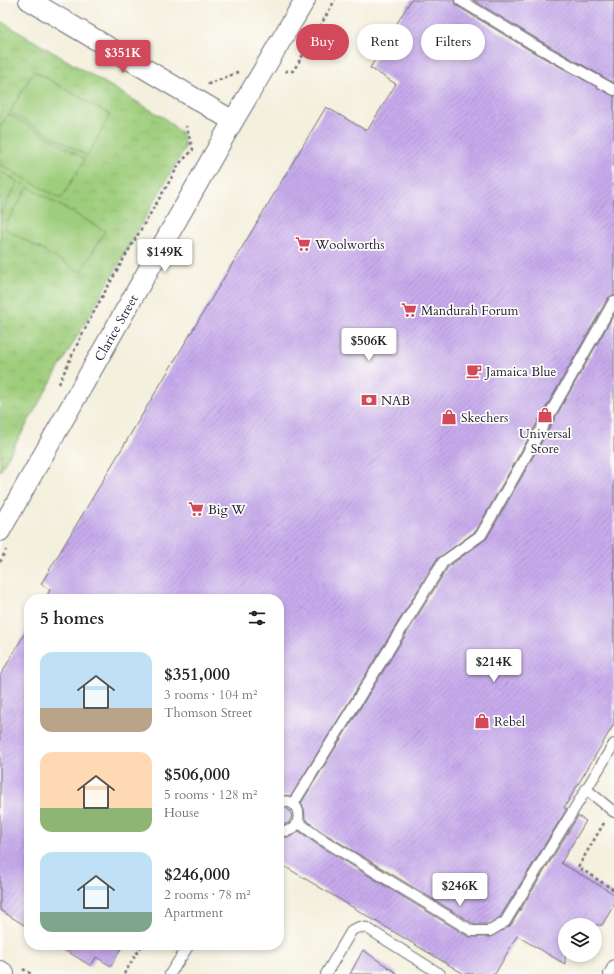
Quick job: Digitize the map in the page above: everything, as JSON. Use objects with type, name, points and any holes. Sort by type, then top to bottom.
[{"type":"street","points":[[29,0],[233,121]]},
{"type":"street","name":"Clarice Street","points":[[0,531],[233,121],[305,0]]},
{"type":"lane","points":[[460,0],[534,45],[614,90]]},
{"type":"lane","points":[[293,804],[443,562],[481,535],[614,301]]},
{"type":"lane","points":[[298,822],[318,837],[472,931],[490,931],[505,922],[614,744]]},
{"type":"lane","points":[[586,789],[612,811]]},
{"type":"lane","points":[[284,801],[288,801],[293,804],[298,809],[299,816],[298,822],[294,827],[284,830]]},
{"type":"lane","points":[[326,974],[352,930],[359,927],[368,928],[440,974]]},
{"type":"lane","points":[[170,974],[186,950]]},
{"type":"lane","points":[[609,974],[614,966]]},
{"type":"path","points":[[56,391],[94,313],[180,163],[193,150],[186,126]]},
{"type":"path","points":[[612,811],[578,867],[614,890]]},
{"type":"path","points":[[124,974],[139,950]]},
{"type":"green space","points":[[0,21],[166,119],[182,134],[185,148],[0,471]]},
{"type":"green space","points":[[34,71],[110,115],[87,156],[10,112]]},
{"type":"green space","points":[[8,114],[85,159],[61,199],[0,164],[0,128]]},
{"type":"green space","points":[[0,171],[18,182],[0,214]]},
{"type":"green space","points":[[28,187],[105,231],[81,272],[4,228]]},
{"type":"building","name":"Mandurah Forum","points":[[411,0],[454,0],[457,6],[531,51],[614,96],[614,295],[608,298],[476,531],[437,559],[291,796],[284,795],[284,594],[48,594],[50,590],[41,584],[326,107],[367,131],[396,84],[370,68],[375,60],[413,60],[413,24],[397,24]]},
{"type":"building","points":[[473,0],[614,0],[614,83],[537,39]]},
{"type":"building","points":[[614,314],[614,724],[564,808],[567,809],[500,917],[488,924],[474,924],[322,832],[305,819],[304,809],[301,803],[448,567],[487,538]]},
{"type":"building","points":[[24,635],[24,925],[0,910],[0,676]]},
{"type":"building","points":[[284,808],[289,810],[292,816],[289,823],[284,824]]},
{"type":"building","points":[[578,816],[586,821],[561,863],[614,894],[614,905],[602,925],[602,918],[558,918],[558,960],[517,936],[495,974],[464,974],[284,866],[284,837],[290,837],[299,831],[315,843],[469,937],[490,937],[511,925]]},
{"type":"building","points":[[65,950],[120,950],[111,966],[96,957],[91,966]]},
{"type":"building","points":[[363,950],[398,974],[350,974]]},
{"type":"place","name":"Woolworths","points":[[303,244]]},
{"type":"place","name":"Mandurah Forum","points":[[409,310]]},
{"type":"place","name":"Jamaica Blue","points":[[474,371]]},
{"type":"place","name":"NAB","points":[[369,400]]},
{"type":"place","name":"Universal Store","points":[[545,415]]},
{"type":"place","name":"Skechers","points":[[449,417]]},
{"type":"place","name":"Big W","points":[[196,509]]},
{"type":"place","name":"Rebel","points":[[482,721]]}]
